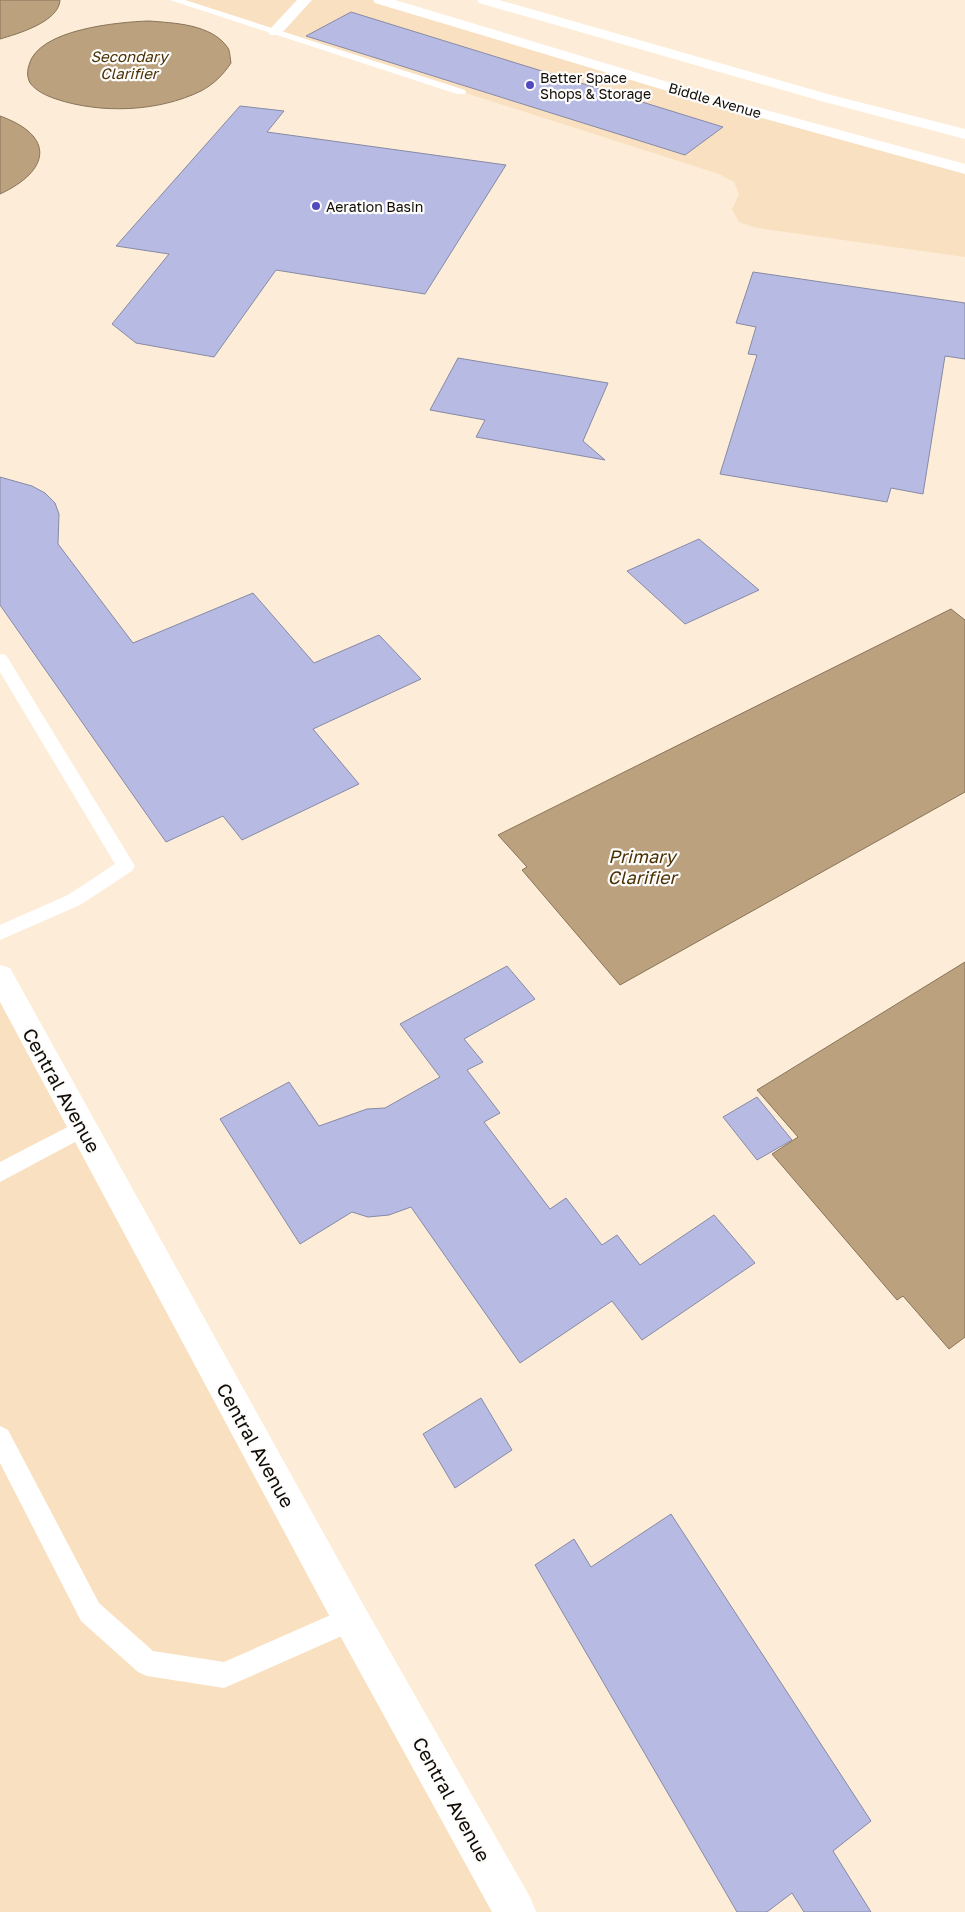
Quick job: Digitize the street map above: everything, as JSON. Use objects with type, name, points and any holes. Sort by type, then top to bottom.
[{"type":"main road","points":[[275,32],[305,0]]},
{"type":"main road","name":"Biddle Avenue","points":[[380,0],[687,92],[965,169]]},
{"type":"main road","name":"Biddle Avenue","points":[[484,0],[826,98],[965,134]]},
{"type":"main road","points":[[687,92],[723,68]]},
{"type":"main road","name":"Central Avenue","points":[[0,976],[351,1619],[515,1912]]},
{"type":"lane","points":[[175,0],[460,92]]},
{"type":"lane","points":[[0,659],[126,866],[74,900],[0,934]]},
{"type":"lane","points":[[0,1173],[83,1128]]},
{"type":"lane","points":[[0,1438],[90,1612],[147,1663],[224,1675],[351,1619]]},
{"type":"shaded area","points":[[175,0],[380,0],[965,169],[965,257],[757,228],[739,222],[732,209],[739,194],[734,182],[719,174]]},
{"type":"shaded area","points":[[0,976],[515,1912],[0,1912]]},
{"type":"water","points":[[0,0],[60,0],[58,8],[53,15],[45,21],[0,39]]},
{"type":"water","name":"Secondary Clarifier","points":[[149,21],[203,29],[221,40],[228,48],[231,63],[218,79],[201,91],[167,103],[129,109],[110,109],[73,104],[45,95],[30,83],[28,78],[29,65],[36,53],[47,43],[81,30],[119,23]]},
{"type":"water","points":[[0,116],[18,124],[31,133],[38,143],[40,154],[37,164],[29,175],[17,185],[0,194]]},
{"type":"water","name":"Primary Clarifier","points":[[951,609],[965,620],[965,792],[620,985],[522,870],[527,867],[498,835]]},
{"type":"water","points":[[965,962],[965,1337],[949,1349],[903,1296],[897,1300],[772,1154],[798,1137],[757,1090]]},
{"type":"building","points":[[351,12],[723,127],[685,155],[306,36]]},
{"type":"building","name":"Aeration Basin","points":[[240,106],[284,111],[267,132],[506,165],[425,294],[276,270],[214,357],[136,343],[112,324],[169,254],[116,246]]},
{"type":"building","points":[[753,272],[965,303],[965,359],[945,356],[923,494],[891,488],[887,502],[720,474],[757,355],[748,354],[756,327],[736,323]]},
{"type":"building","points":[[458,358],[608,383],[583,441],[605,460],[476,437],[485,420],[430,410]]},
{"type":"building","points":[[0,477],[32,486],[45,493],[55,503],[59,514],[58,544],[133,643],[253,593],[314,663],[379,635],[421,679],[313,729],[359,784],[242,840],[223,816],[166,842],[0,605]]},
{"type":"building","points":[[699,539],[759,590],[685,624],[627,571]]},
{"type":"building","points":[[507,966],[535,999],[464,1039],[483,1062],[467,1070],[500,1113],[484,1122],[550,1209],[566,1198],[602,1245],[617,1235],[640,1265],[714,1215],[755,1263],[642,1340],[612,1301],[520,1363],[411,1207],[389,1215],[368,1217],[352,1212],[300,1244],[220,1119],[289,1082],[319,1126],[367,1109],[385,1108],[440,1077],[400,1024]]},
{"type":"building","points":[[757,1097],[792,1140],[757,1160],[723,1117]]},
{"type":"building","points":[[481,1398],[512,1450],[455,1488],[423,1434]]},
{"type":"building","points":[[671,1514],[871,1821],[833,1851],[871,1912],[804,1912],[792,1893],[767,1912],[737,1912],[535,1565],[574,1539],[591,1567]]},
{"type":"place","name":"Better Space Shops & Storage","points":[[530,85]]},
{"type":"place","name":"Aeration Basin","points":[[316,206]]}]
